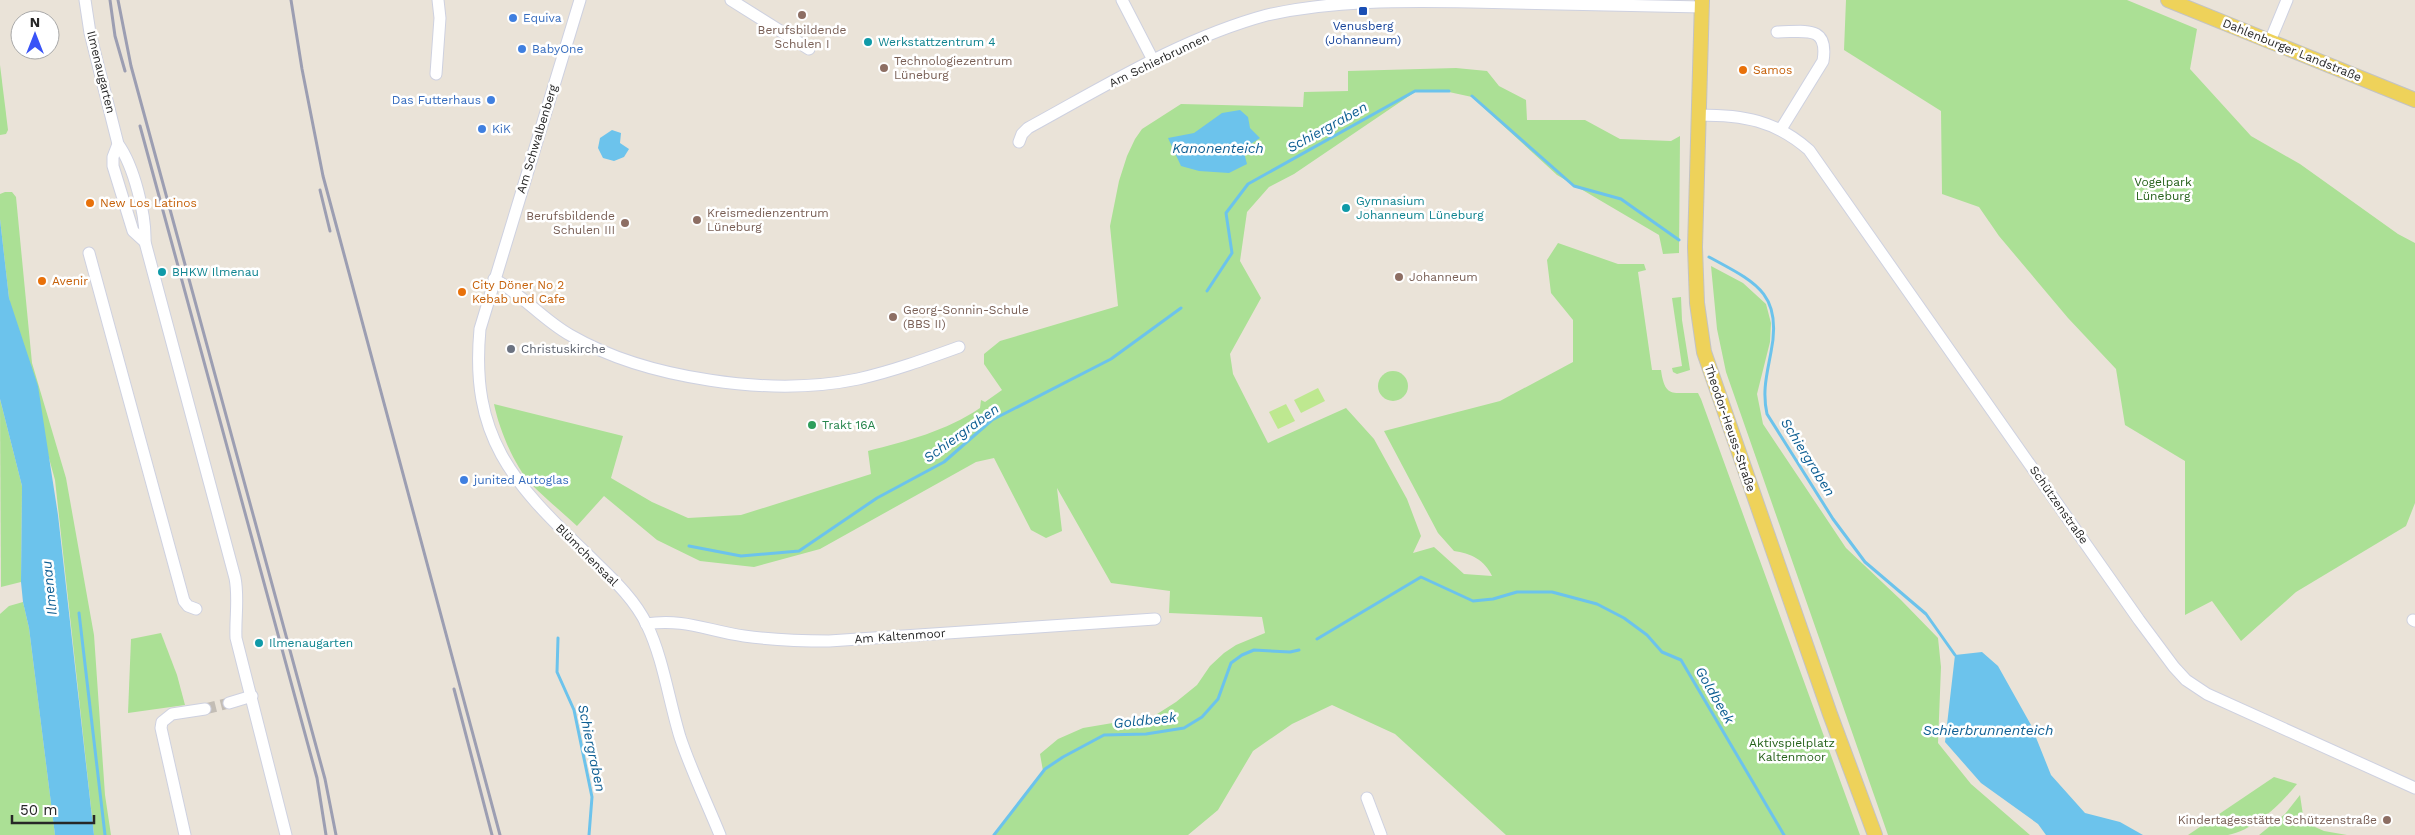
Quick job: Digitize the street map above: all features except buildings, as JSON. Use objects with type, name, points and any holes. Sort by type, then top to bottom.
[{"type":"main road","name":"Dahlenburger Landstraße","points":[[2168,0],[2415,100]]},
{"type":"main road","name":"Theodor-Heuss-Straße","points":[[1702,4],[1695,247],[1697,303],[1704,352],[1875,835]]},
{"type":"street","name":"Ilmenaugarten","points":[[85,0],[90,33],[118,144],[127,156],[146,227],[145,242],[236,578],[238,588],[235,621],[236,638],[286,835]]},
{"type":"street","points":[[436,74],[440,18],[438,0]]},
{"type":"street","name":"Am Schwalbenberg","points":[[494,279],[580,0]]},
{"type":"street","points":[[731,0],[809,49]]},
{"type":"street","points":[[1122,0],[1153,60]]},
{"type":"street","name":"Am Schierbrunnen","points":[[1020,142],[1022,134],[1028,128],[1153,60],[1207,36],[1269,15],[1335,3],[1406,0],[1702,4]]},
{"type":"street","points":[[2270,41],[2287,0]]},
{"type":"street","points":[[1777,32],[1811,32],[1819,35],[1824,41],[1825,51],[1823,61],[1781,129]]},
{"type":"street","name":"Schützenstraße","points":[[1698,115],[1746,118],[1761,121],[1781,129],[1809,150],[1833,181],[2144,626],[2186,680],[2207,694],[2415,788]]},
{"type":"street","name":"Ilmenaugarten","points":[[118,144],[112,166],[133,232],[145,242]]},
{"type":"street","points":[[89,253],[184,600],[188,606],[196,609]]},
{"type":"street","points":[[494,279],[505,284],[551,323],[586,343],[657,369],[706,380],[729,383],[795,385],[848,380],[893,370],[959,347]]},
{"type":"street","name":"Blümchensaal","points":[[494,279],[480,329],[477,366],[486,419],[498,449],[521,487],[619,586],[646,624],[680,739],[720,835]]},
{"type":"street","name":"Am Kaltenmoor","points":[[646,624],[667,621],[682,622],[743,636],[784,641],[829,641],[1155,619]]},
{"type":"street","points":[[229,703],[252,696]]},
{"type":"street","points":[[185,835],[161,728],[162,722],[172,714],[205,709]]},
{"type":"street","points":[[1367,798],[1381,835]]},
{"type":"green space","name":"Vogelpark Lüneburg","points":[[1846,0],[2127,0],[2197,29],[2190,69],[2251,136],[2300,164],[2398,234],[2415,243],[2415,503],[2406,526],[2296,592],[2241,641],[2212,601],[2185,615],[2185,461],[2125,425],[2116,369],[2068,318],[1999,236],[1979,207],[1942,194],[1941,111],[1844,50]]},
{"type":"green space","points":[[0,65],[8,130],[6,134],[0,135]]},
{"type":"green space","name":"Aktivspielplatz Kaltenmoor","points":[[1456,68],[1487,71],[1499,86],[1526,100],[1527,120],[1585,120],[1620,139],[1671,141],[1680,136],[1679,253],[1663,254],[1659,235],[1557,175],[1472,97],[1449,92],[1415,92],[1294,174],[1269,187],[1247,212],[1240,261],[1261,298],[1230,354],[1233,374],[1268,443],[1346,408],[1374,439],[1407,499],[1421,536],[1413,553],[1434,547],[1464,574],[1492,576],[1489,570],[1476,558],[1454,551],[1438,533],[1384,431],[1500,401],[1573,362],[1573,320],[1551,293],[1547,260],[1558,243],[1618,264],[1644,264],[1646,270],[1638,272],[1652,370],[1661,370],[1665,386],[1668,390],[1676,393],[1698,393],[1701,399],[1860,835],[1506,835],[1395,734],[1332,705],[1292,724],[1253,751],[1218,810],[1188,835],[995,835],[1043,771],[1040,754],[1058,739],[1083,728],[1154,716],[1176,702],[1197,685],[1210,666],[1224,653],[1236,645],[1265,633],[1262,617],[1169,613],[1170,591],[1111,583],[1057,488],[1062,531],[1046,538],[1031,530],[994,458],[976,462],[820,549],[754,567],[700,561],[657,540],[604,496],[577,526],[531,484],[513,457],[503,435],[494,404],[623,436],[611,478],[652,502],[688,518],[741,515],[871,474],[868,451],[912,439],[954,423],[980,408],[981,400],[985,402],[1002,390],[984,364],[984,354],[1000,341],[1118,306],[1110,226],[1119,181],[1127,156],[1142,129],[1181,104],[1303,107],[1304,92],[1348,91],[1348,71]]},
{"type":"green space","points":[[12,192],[16,197],[32,363],[66,478],[94,635],[105,795],[111,835],[94,835],[55,480],[17,342],[9,298],[0,219],[0,194]]},
{"type":"green space","points":[[1711,266],[1743,283],[1766,304],[1771,323],[1770,342],[1757,394],[1763,424],[1846,548],[1938,638],[1941,667],[1938,743],[1971,784],[2030,835],[1888,835],[1726,372],[1717,329]]},
{"type":"green space","points":[[1681,297],[1682,320],[1690,370],[1677,374],[1673,372],[1672,368],[1682,366],[1672,298]]},
{"type":"green space","points":[[1393,371],[1404,375],[1408,386],[1404,397],[1393,401],[1382,397],[1378,386],[1382,375]]},
{"type":"green space","points":[[1318,388],[1325,401],[1301,413],[1294,400]]},
{"type":"green space","points":[[0,399],[22,486],[21,582],[1,587]]},
{"type":"green space","points":[[1286,404],[1295,421],[1278,429],[1269,412]]},
{"type":"green space","points":[[23,602],[29,628],[55,835],[0,835],[0,614],[9,606]]},
{"type":"green space","points":[[161,633],[177,675],[185,705],[128,713],[131,639]]},
{"type":"green space","points":[[2274,777],[2297,784],[2275,808],[2257,822],[2248,828],[2228,835],[2188,835]]},
{"type":"green space","points":[[2300,795],[2304,822],[2324,831],[2347,835],[2259,835],[2285,814]]},
{"type":"water","name":"Kanonenteich","points":[[1240,110],[1248,117],[1250,128],[1260,138],[1243,149],[1247,164],[1229,173],[1199,171],[1181,166],[1168,138],[1194,133],[1222,113]]},
{"type":"water","points":[[612,130],[621,133],[620,143],[629,149],[624,157],[614,161],[603,158],[598,148],[600,138]]},
{"type":"water","name":"Ilmenau","points":[[0,219],[9,298],[38,386],[58,515],[94,835],[55,835],[29,628],[21,582],[22,486],[0,399]]},
{"type":"water","name":"Schierbrunnenteich","points":[[1982,652],[1998,666],[2031,725],[2051,775],[2085,813],[2120,822],[2143,835],[2046,835],[2038,824],[1981,783],[1945,742],[1955,655]]},
{"type":"waterway","name":"Schiergraben","points":[[1207,291],[1232,253],[1226,213],[1248,184],[1415,91],[1449,91]]},
{"type":"waterway","name":"Schiergraben","points":[[1472,96],[1574,186],[1621,199],[1679,240]]},
{"type":"waterway","name":"Schiergraben","points":[[1709,257],[1752,282],[1769,303],[1773,316],[1774,332],[1765,390],[1767,414],[1833,519],[1865,562],[1926,614],[1955,655]]},
{"type":"waterway","name":"Schiergraben","points":[[689,546],[741,556],[799,551],[877,498],[944,462],[992,420],[1111,359],[1181,308]]},
{"type":"waterway","name":"Goldbeek","points":[[1317,639],[1421,577],[1473,601],[1493,599],[1517,592],[1552,592],[1597,604],[1624,618],[1647,635],[1662,652],[1681,660],[1784,835]]},
{"type":"waterway","points":[[79,613],[105,835]]},
{"type":"waterway","name":"Schiergraben","points":[[558,638],[557,672],[574,710],[592,797],[589,835]]},
{"type":"waterway","name":"Goldbeek","points":[[994,835],[1045,769],[1063,757],[1104,735],[1146,734],[1184,728],[1202,717],[1218,699],[1231,663],[1242,655],[1254,650],[1290,652],[1299,650]]},
{"type":"tunnel","points":[[205,709],[229,703]]},
{"type":"railway","points":[[110,0],[115,36],[125,71]]},
{"type":"railway","points":[[118,0],[131,66],[325,779],[336,835]]},
{"type":"railway","points":[[291,0],[302,69],[323,176],[500,835]]},
{"type":"railway","points":[[140,126],[317,778],[326,835]]},
{"type":"railway","points":[[320,190],[330,231]]},
{"type":"railway","points":[[454,689],[492,835]]},
{"type":"place","name":"Venusberg (Johanneum)","points":[[1363,11]]},
{"type":"place","name":"Berufsbildende Schulen I","points":[[802,15]]},
{"type":"place","name":"Equiva","points":[[513,18]]},
{"type":"place","name":"Werkstattzentrum 4","points":[[868,42]]},
{"type":"place","name":"BabyOne","points":[[522,49]]},
{"type":"place","name":"Technologiezentrum Lüneburg","points":[[884,68]]},
{"type":"place","name":"Samos","points":[[1743,70]]},
{"type":"place","name":"Das Futterhaus","points":[[491,100]]},
{"type":"place","name":"KiK","points":[[482,129]]},
{"type":"place","name":"New Los Latinos","points":[[90,203]]},
{"type":"place","name":"Gymnasium Johanneum Lüneburg","points":[[1346,208]]},
{"type":"place","name":"Kreismedienzentrum Lüneburg","points":[[697,220]]},
{"type":"place","name":"Berufsbildende Schulen III","points":[[625,223]]},
{"type":"place","name":"BHKW Ilmenau","points":[[162,272]]},
{"type":"place","name":"Johanneum","points":[[1399,277]]},
{"type":"place","name":"Avenir","points":[[42,281]]},
{"type":"place","name":"City Döner No 2 Kebab und Cafe","points":[[462,292]]},
{"type":"place","name":"Georg-Sonnin-Schule (BBS II)","points":[[893,317]]},
{"type":"place","name":"Christuskirche","points":[[511,349]]},
{"type":"place","name":"Trakt 16A","points":[[812,425]]},
{"type":"place","name":"junited Autoglas","points":[[464,480]]},
{"type":"place","name":"Ilmenaugarten","points":[[259,643]]},
{"type":"place","name":"Kindertagesstätte Schützenstraße","points":[[2387,820]]}]
